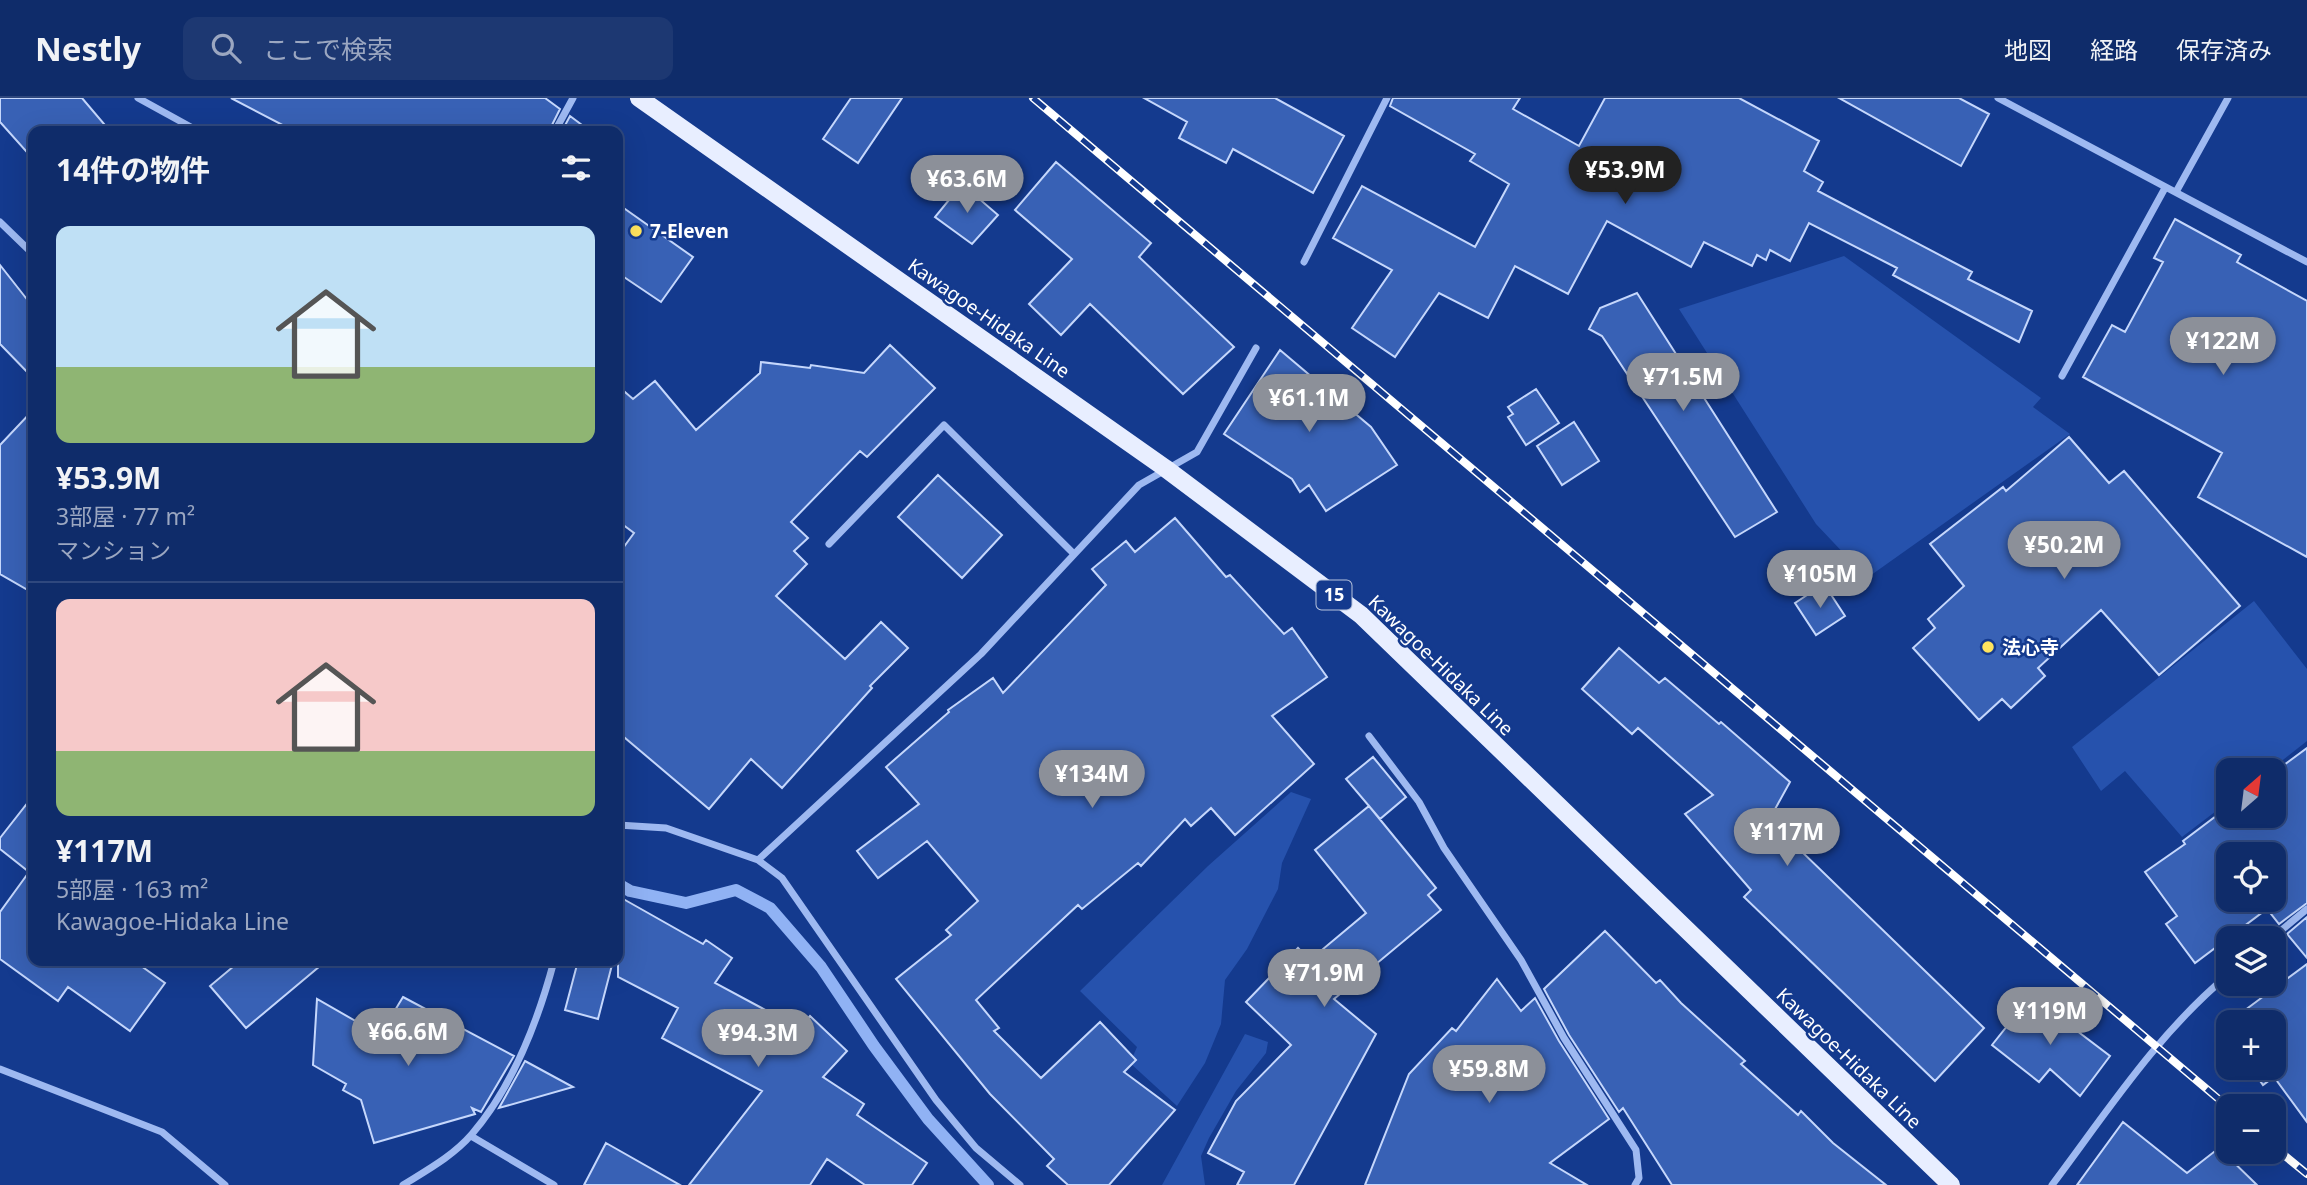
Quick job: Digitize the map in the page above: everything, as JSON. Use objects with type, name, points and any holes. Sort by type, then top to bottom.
[{"type":"main road","name":"Kawagoe-Hidaka Line","points":[[639,98],[1165,468],[1361,615],[1951,1185]]},
{"type":"street","points":[[138,98],[189,126]]},
{"type":"street","points":[[558,126],[573,98]]},
{"type":"street","points":[[1304,262],[1387,98]]},
{"type":"street","points":[[1998,98],[2307,262]]},
{"type":"street","points":[[2176,192],[2228,98]]},
{"type":"street","points":[[2062,376],[2165,188]]},
{"type":"street","points":[[0,222],[28,249]]},
{"type":"street","points":[[758,860],[981,654],[1139,485],[1196,452],[1256,348]]},
{"type":"street","points":[[829,544],[944,425],[1074,554]]},
{"type":"street","points":[[1369,736],[1419,802],[1444,848],[1521,960],[1564,1038],[1636,1150],[1639,1178],[1635,1185]]},
{"type":"street","points":[[623,825],[666,828],[758,860],[782,878],[936,1100],[976,1148],[1020,1185]]},
{"type":"street","points":[[2286,926],[2307,909]]},
{"type":"street","points":[[403,1185],[440,1162],[471,1136],[491,1108],[522,1054],[553,966]]},
{"type":"street","points":[[2052,1185],[2156,1046],[2196,1002],[2216,985]]},
{"type":"street","points":[[0,1069],[162,1132],[225,1185]]},
{"type":"street","points":[[471,1136],[554,1185]]},
{"type":"shaded area","points":[[1844,256],[2041,398],[2033,407],[2070,434],[1867,578],[1816,524],[1679,309]]},
{"type":"shaded area","points":[[2254,601],[2307,669],[2307,741],[2285,758],[2216,758],[2216,811],[2182,837],[2125,771],[2101,791],[2072,747]]},
{"type":"shaded area","points":[[1291,792],[1311,799],[1282,863],[1278,889],[1247,949],[1225,980],[1221,1024],[1205,1063],[1177,1106],[1130,1063],[1137,1047],[1080,991],[1208,866]]},
{"type":"shaded area","points":[[1245,1034],[1268,1042],[1266,1053],[1236,1091],[1209,1138],[1201,1156],[1205,1185],[1162,1185]]},
{"type":"building","points":[[0,98],[82,98],[106,126],[28,126],[28,153],[0,122]]},
{"type":"building","points":[[231,98],[545,98],[560,109],[552,126],[284,126]]},
{"type":"building","points":[[851,98],[902,98],[858,163],[823,139]]},
{"type":"building","points":[[1144,98],[1275,98],[1344,136],[1313,193],[1233,149],[1226,163],[1179,138],[1187,122]]},
{"type":"building","points":[[1393,98],[1520,98],[1513,109],[1579,146],[1605,98],[1739,98],[1819,141],[1804,171],[1823,182],[1818,191],[1972,272],[1968,279],[2032,311],[2019,342],[1893,275],[1897,268],[1809,223],[1790,261],[1770,250],[1766,260],[1757,255],[1752,266],[1704,242],[1691,267],[1607,221],[1568,294],[1515,266],[1488,318],[1439,293],[1395,357],[1352,328],[1392,270],[1333,238],[1362,186],[1475,247],[1509,184],[1470,161],[1475,154],[1390,106]]},
{"type":"building","points":[[1839,98],[1959,98],[1989,114],[1961,166]]},
{"type":"building","points":[[570,116],[583,126],[565,126]]},
{"type":"building","points":[[1056,162],[1151,243],[1139,257],[1234,347],[1183,394],[1090,304],[1061,335],[1029,304],[1072,259],[1015,210]]},
{"type":"building","points":[[962,184],[998,215],[972,244],[935,217]]},
{"type":"building","name":"7-Eleven","points":[[623,208],[693,257],[661,302],[623,276]]},
{"type":"building","points":[[2175,219],[2241,255],[2237,262],[2307,301],[2307,557],[2198,497],[2222,453],[2083,377],[2112,325],[2125,332],[2163,262],[2154,258]]},
{"type":"building","points":[[0,265],[28,301],[28,373],[0,344]]},
{"type":"building","points":[[1637,293],[1777,512],[1735,537],[1602,336],[1589,329],[1600,308]]},
{"type":"building","points":[[890,345],[935,388],[867,457],[860,451],[791,522],[808,538],[794,551],[807,564],[776,596],[845,659],[881,622],[908,648],[870,686],[872,688],[782,788],[751,759],[709,809],[623,736],[623,548],[634,533],[623,525],[623,390],[633,399],[655,381],[696,430],[760,373],[761,362],[810,368],[811,365],[864,373]]},
{"type":"building","points":[[1280,350],[1371,427],[1397,465],[1326,511],[1309,485],[1300,492],[1292,479],[1224,434]]},
{"type":"building","points":[[1536,389],[1559,423],[1526,445],[1508,417],[1513,414],[1508,407]]},
{"type":"building","points":[[28,415],[28,590],[0,574],[0,445]]},
{"type":"building","points":[[1574,422],[1599,461],[1562,485],[1537,446]]},
{"type":"building","points":[[2069,437],[2109,483],[2124,471],[2240,606],[2159,675],[2101,610],[2038,668],[2045,676],[2011,708],[2002,699],[1979,720],[1913,648],[1935,628],[1928,619],[1964,586],[1930,544],[2003,487],[2006,491]]},
{"type":"building","points":[[938,475],[1002,535],[962,578],[898,517]]},
{"type":"building","points":[[1175,518],[1226,577],[1230,575],[1284,634],[1292,628],[1327,677],[1272,716],[1314,764],[1235,835],[1211,808],[1191,826],[1185,819],[1141,866],[1138,863],[1082,909],[1078,905],[976,1000],[999,1028],[994,1031],[1041,1078],[1100,1022],[1136,1060],[1124,1072],[1175,1110],[1109,1185],[1068,1185],[1047,1166],[1054,1159],[990,1094],[896,979],[951,935],[946,930],[978,901],[927,841],[878,878],[857,851],[919,804],[886,767],[949,712],[948,710],[993,678],[1003,693],[1106,585],[1092,569],[1126,541],[1135,552]]},
{"type":"building","points":[[1824,584],[1845,616],[1816,635],[1795,603]]},
{"type":"building","points":[[1619,648],[1659,683],[1665,678],[1790,782],[1769,820],[1984,1028],[1935,1081],[1744,897],[1751,890],[1685,814],[1713,795],[1638,728],[1632,734],[1582,689]]},
{"type":"building","points":[[2307,748],[2307,903],[2279,924],[2269,912],[2286,912],[2286,842],[2216,842],[2216,912],[2263,912],[2244,926],[2216,926],[2216,947],[2195,963],[2166,924],[2177,916],[2145,872],[2185,844],[2183,841],[2216,816],[2216,828],[2286,828],[2286,763]]},
{"type":"building","points":[[1373,757],[1406,797],[1380,819],[1346,779]]},
{"type":"building","points":[[28,802],[28,871],[0,849],[0,838]]},
{"type":"building","points":[[1369,806],[1436,888],[1428,895],[1441,910],[1334,999],[1376,1034],[1294,1185],[1237,1185],[1244,1172],[1208,1153],[1236,1101],[1291,1045],[1246,1002],[1298,948],[1310,960],[1366,913],[1315,850]]},
{"type":"building","points":[[28,873],[28,966],[141,966],[165,983],[130,1031],[68,987],[58,1001],[0,959],[0,912]]},
{"type":"building","points":[[623,899],[703,944],[706,940],[732,958],[715,983],[799,1028],[810,1016],[847,1051],[823,1077],[864,1104],[857,1115],[927,1163],[912,1185],[865,1185],[827,1159],[810,1185],[689,1185],[762,1091],[662,1038],[678,1008],[618,977],[618,966],[623,966]]},
{"type":"building","points":[[2307,917],[2307,958],[2287,934]]},
{"type":"building","points":[[1605,931],[1656,983],[1660,980],[1681,1003],[1745,1061],[1741,1064],[1798,1115],[1801,1111],[1833,1143],[1886,1185],[1672,1185],[1623,1108],[1619,1112],[1569,1035],[1544,989]]},
{"type":"building","points":[[2307,964],[2307,1122],[2276,1080],[2286,1080],[2286,1010],[2245,1010],[2264,996],[2286,996],[2286,980]]},
{"type":"building","points":[[234,966],[320,966],[246,1028],[210,986]]},
{"type":"building","points":[[577,966],[612,966],[598,1019],[565,1010]]},
{"type":"building","points":[[1497,979],[1521,1011],[1535,998],[1609,1119],[1550,1163],[1587,1185],[1365,1185],[1409,1074],[1452,1028],[1456,1031]]},
{"type":"building","points":[[2031,996],[2110,1056],[2080,1096],[2050,1069],[2039,1082],[1992,1045]]},
{"type":"building","points":[[403,997],[514,1056],[481,1112],[472,1108],[475,1114],[374,1143],[361,1100],[343,1090],[346,1084],[313,1065],[317,999],[380,1035]]},
{"type":"building","points":[[525,1061],[573,1087],[499,1108]]},
{"type":"building","points":[[2123,1122],[2187,1173],[2216,1150],[2216,1164],[2235,1164],[2257,1185],[2077,1185]]},
{"type":"building","points":[[606,1143],[680,1185],[584,1185]]},
{"type":"waterway","points":[[623,887],[630,891],[686,903],[736,890],[770,908],[821,967],[874,1046],[928,1119],[988,1185]]},
{"type":"railway","points":[[1033,98],[2216,1097]]},
{"type":"railway","points":[[2286,1157],[2307,1174]]},
{"type":"place","name":"7-Eleven","points":[[636,231]]},
{"type":"place","name":"法心寺","points":[[1988,647]]}]
